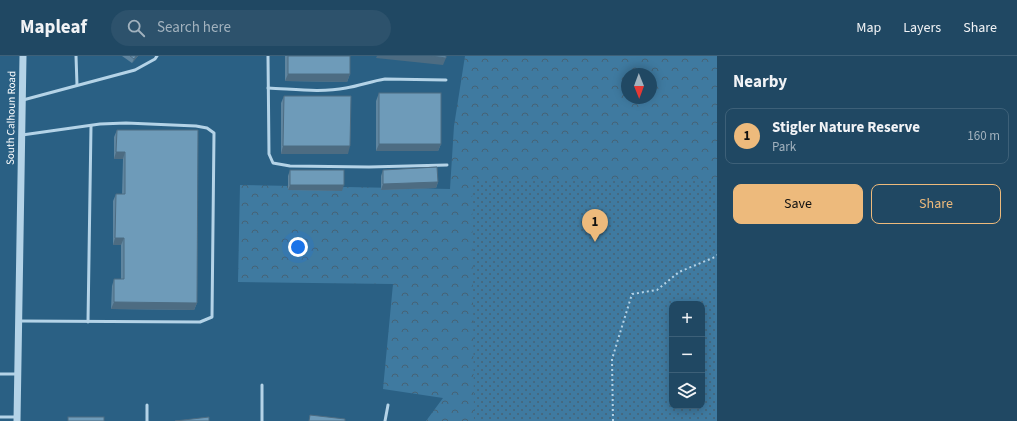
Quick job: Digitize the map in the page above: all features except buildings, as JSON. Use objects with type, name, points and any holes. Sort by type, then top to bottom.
[{"type":"street","name":"South Calhoun Road","points":[[17,419],[23,56]]},
{"type":"lane","points":[[76,56],[77,85]]},
{"type":"lane","points":[[22,100],[135,70],[158,56]]},
{"type":"lane","points":[[268,56],[269,154],[273,163],[290,166],[368,167],[447,165]]},
{"type":"lane","points":[[268,88],[330,90],[381,80],[446,80]]},
{"type":"lane","points":[[19,321],[200,322],[212,317],[214,133],[207,128],[196,126],[126,122],[22,135]]},
{"type":"lane","points":[[88,322],[91,126]]},
{"type":"lane","points":[[0,374],[18,374]]},
{"type":"lane","points":[[262,385],[262,421]]},
{"type":"lane","points":[[147,405],[147,421]]},
{"type":"lane","points":[[385,421],[388,405]]},
{"type":"lane","points":[[0,418],[17,419]]},
{"type":"path","points":[[613,421],[612,358],[632,294],[657,290],[679,272],[717,255]]},
{"type":"green space","points":[[465,56],[717,56],[717,421],[426,421],[443,398],[383,389],[393,284],[238,282],[240,185],[450,189],[454,126]]},
{"type":"green space","points":[[717,180],[717,421],[474,421],[472,181]]},
{"type":"place","name":"Stigler Nature Reserve","points":[[595,242]]}]
